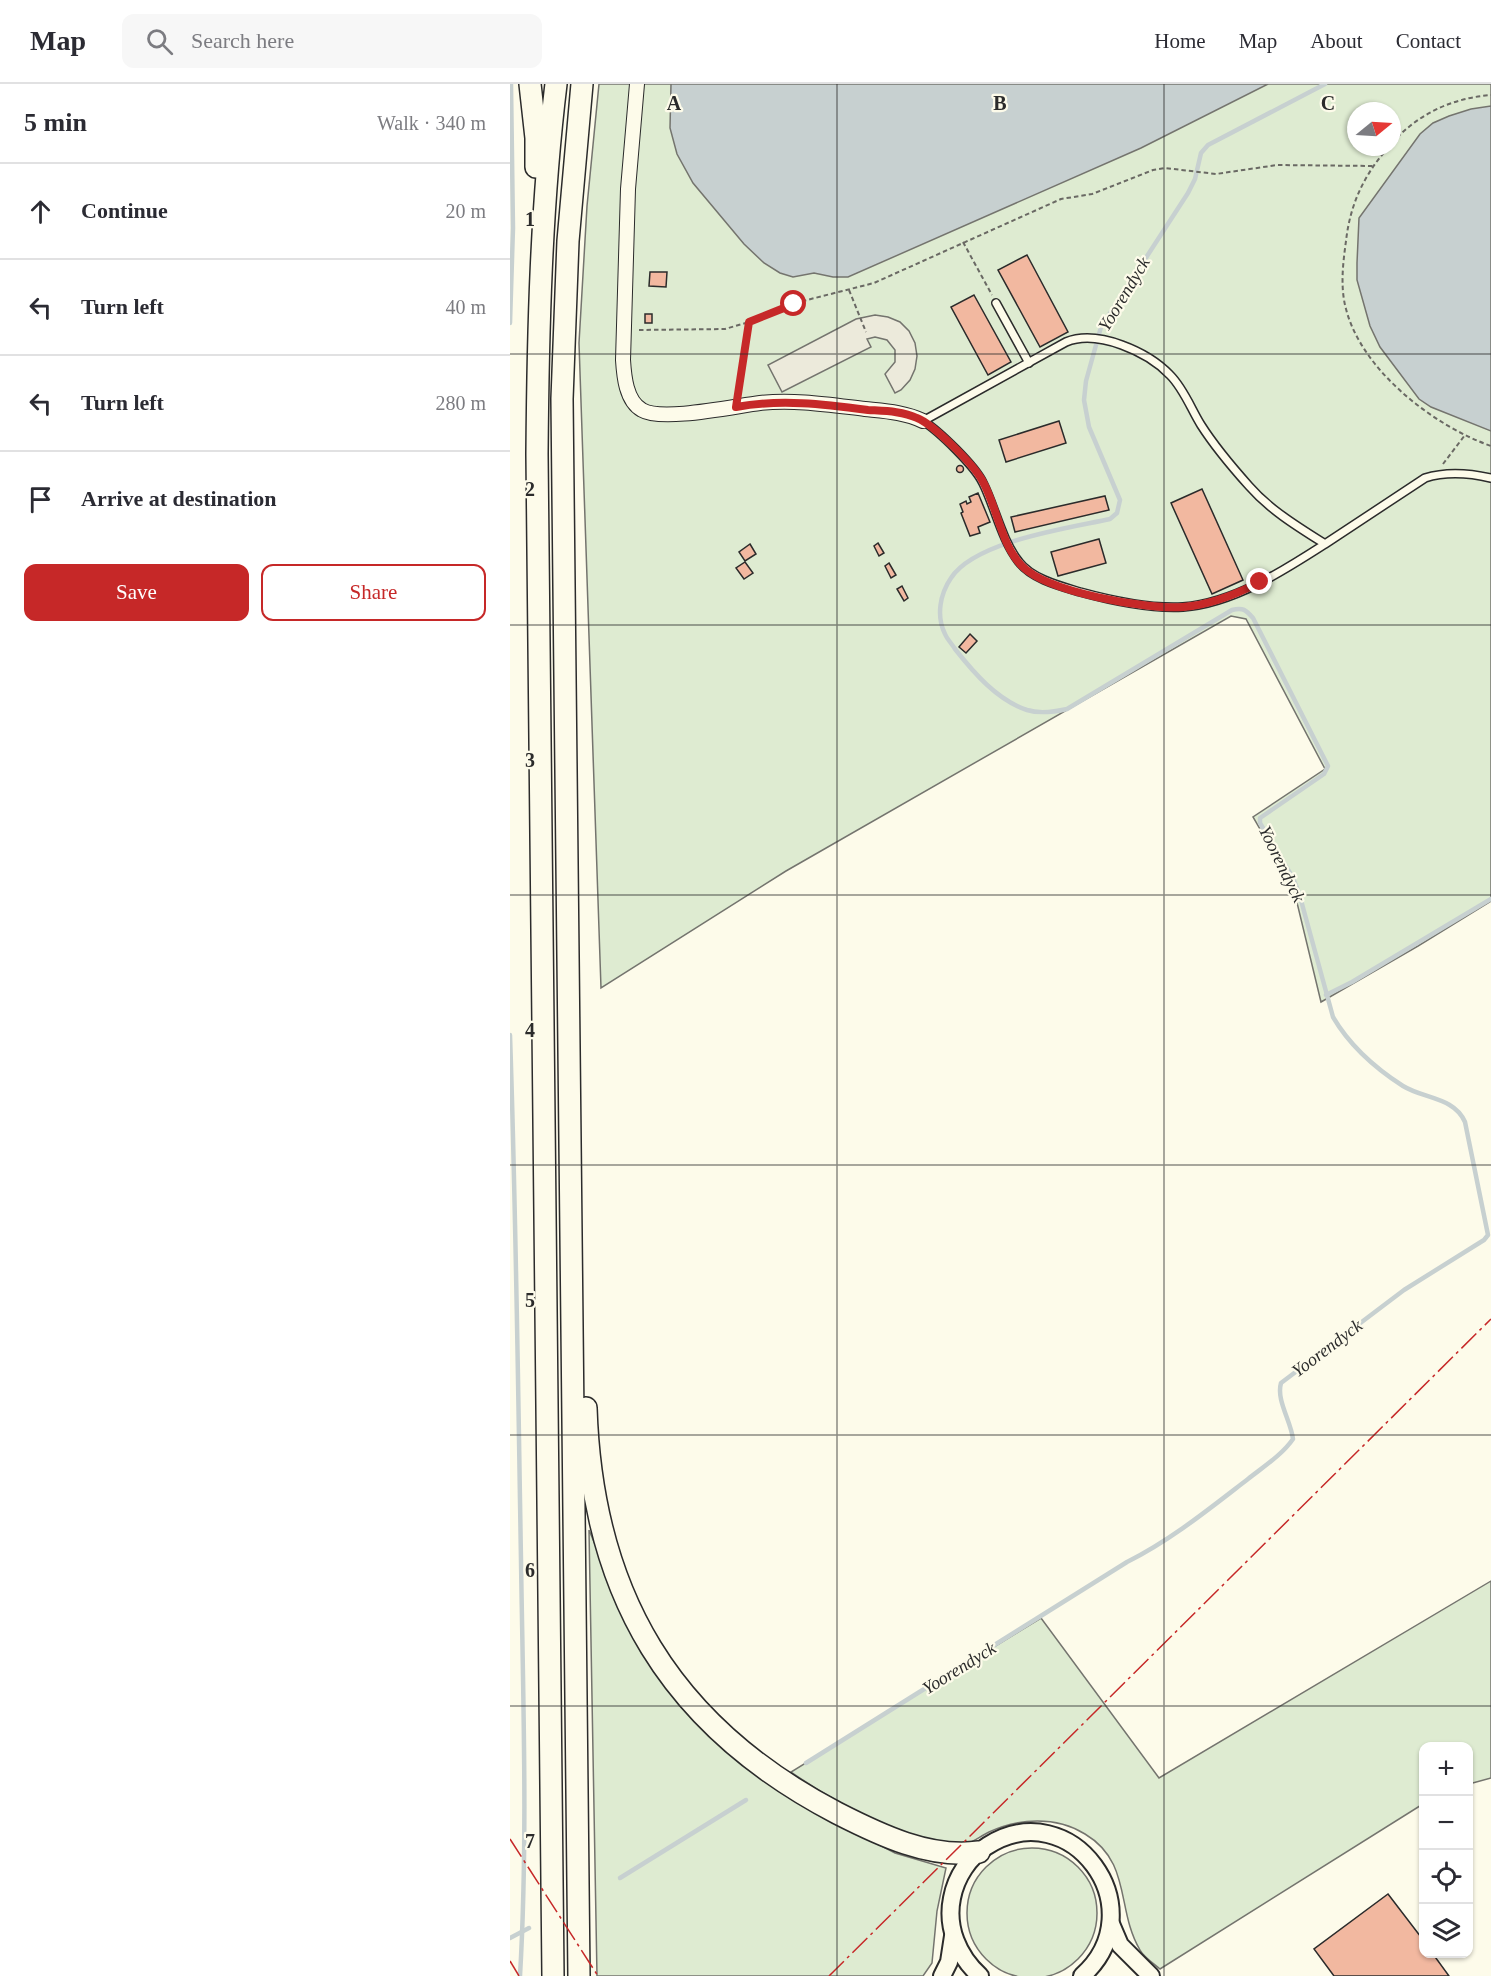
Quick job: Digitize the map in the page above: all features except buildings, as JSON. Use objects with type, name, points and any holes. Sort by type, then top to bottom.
[{"type":"highway","points":[[530,84],[536,138],[535,220],[540,286]]},
{"type":"highway","points":[[553,1976],[537,511],[540,286],[545,200],[556,84]]},
{"type":"highway","points":[[579,1976],[562,399],[568,231],[582,84]]},
{"type":"highway","points":[[570,1208],[584,1311],[587,1428],[593,1493],[604,1539],[618,1582],[649,1645],[682,1691],[710,1722],[743,1752],[787,1784],[846,1818],[905,1842],[949,1854],[979,1852]]},
{"type":"highway","points":[[544,1976],[552,1853]]},
{"type":"street","points":[[637,84],[628,189],[623,360],[626,386],[633,400],[642,410],[657,414],[791,402],[893,412],[923,421]]},
{"type":"street","points":[[980,1976],[964,1958],[954,1935],[951,1911],[953,1893],[963,1870],[979,1852],[1000,1839],[1024,1833],[1049,1835],[1072,1844],[1091,1860],[1105,1881],[1111,1905],[1111,1924],[1101,1953],[1082,1976]]},
{"type":"street","points":[[1111,1924],[1124,1950],[1151,1976]]},
{"type":"street","points":[[942,1976],[948,1962],[954,1935]]},
{"type":"lane","points":[[996,303],[1029,363]]},
{"type":"lane","points":[[1325,544],[1281,515],[1254,492],[1205,432],[1170,374],[1154,361],[1123,346],[1090,338],[1072,339],[923,421],[972,467],[982,480],[1011,550],[1026,570],[1071,589],[1119,601],[1171,607],[1195,605],[1242,590],[1291,565],[1325,544],[1418,482],[1434,476],[1464,474],[1491,478]]},
{"type":"path","points":[[1401,135],[1415,122],[1439,108],[1462,100],[1491,96]]},
{"type":"path","points":[[1382,156],[1356,197],[1347,227],[1343,281],[1349,321],[1369,354],[1397,387],[1428,414],[1464,435],[1491,446]]},
{"type":"path","points":[[624,329],[650,331],[725,329],[749,322],[803,301],[849,290],[896,274],[1061,199],[1092,194],[1159,169],[1224,173],[1277,165],[1374,166]]},
{"type":"path","points":[[963,242],[996,303]]},
{"type":"path","points":[[849,290],[867,332]]},
{"type":"path","points":[[736,407],[749,322]]},
{"type":"path","points":[[1434,476],[1464,435]]},
{"type":"green space","points":[[599,84],[1491,84],[1491,901],[1321,1002],[1293,886],[1253,817],[1325,769],[1246,619],[1231,616],[786,871],[601,988],[579,343],[587,206]]},
{"type":"green space","points":[[589,1530],[613,1587],[757,1773],[799,1803],[895,1853],[946,1868],[937,1911],[932,1963],[923,1976],[597,1976]]},
{"type":"green space","points":[[1491,1581],[1491,1778],[1473,1783],[1473,1742],[1419,1742],[1419,1807],[1160,1969],[1142,1953],[1133,1935],[1117,1872],[1110,1858],[1100,1845],[1074,1828],[1050,1822],[1025,1822],[1001,1827],[962,1846],[950,1848],[878,1822],[842,1804],[791,1772],[1041,1618],[1159,1778]]},
{"type":"green space","points":[[1019,1849],[1045,1849],[1068,1859],[1086,1877],[1096,1900],[1096,1926],[1086,1949],[1068,1967],[1045,1977],[1019,1977],[996,1967],[978,1949],[968,1926],[968,1900],[978,1877],[996,1859]]},
{"type":"shaded area","points":[[671,84],[1268,84],[1141,148],[848,277],[814,273],[793,277],[780,273],[764,263],[744,244],[693,183],[677,154],[670,128]]},
{"type":"shaded area","points":[[1491,106],[1491,431],[1431,407],[1419,399],[1380,347],[1370,326],[1357,280],[1357,263],[1359,218],[1420,134],[1433,123],[1449,116]]},
{"type":"shaded area","points":[[875,315],[900,322],[909,331],[915,343],[917,356],[915,369],[910,380],[901,390],[895,393],[885,374],[895,362],[895,350],[887,340],[875,337],[867,339],[871,347],[782,392],[768,365],[856,319]]},
{"type":"waterway","points":[[510,323],[513,228],[511,84]]},
{"type":"waterway","name":"Yoorendyck","points":[[806,1763],[1159,1544],[1204,1513],[1266,1465],[1293,1439],[1280,1396],[1281,1383],[1404,1290],[1484,1240],[1488,1235],[1465,1122],[1460,1114],[1446,1103],[1411,1090],[1383,1072],[1355,1047],[1333,1017],[1299,893],[1293,878],[1260,823],[1260,818],[1324,774],[1328,766],[1253,618],[1244,610],[1232,610],[1067,709],[1042,712],[1027,710],[1016,705],[987,685],[948,640],[942,627],[940,613],[944,591],[951,578],[963,565],[980,554],[1024,538],[1110,519],[1117,513],[1120,500],[1089,427],[1084,400],[1086,381],[1101,327],[1188,193],[1195,179],[1201,153],[1208,145],[1325,84]]},
{"type":"waterway","points":[[1326,995],[1352,982],[1491,899]]},
{"type":"waterway","points":[[510,1035],[517,1298],[524,1768],[524,1872],[520,1976]]},
{"type":"waterway","name":"Yoorendyck","points":[[620,1878],[746,1800]]},
{"type":"waterway","name":"Yoorendyck","points":[[510,1938],[529,1928]]},
{"type":"power","points":[[829,1976],[1491,1319]]},
{"type":"power","points":[[510,1839],[598,1976]]},
{"type":"power","points":[[510,1961],[519,1976]]},
{"type":"route","points":[[794,304],[749,322],[736,407],[791,402],[848,407],[893,412],[911,416],[929,424],[982,480],[1011,550],[1020,564],[1026,570],[1046,580],[1071,589],[1119,601],[1158,607],[1184,607],[1220,599],[1260,582]]}]
